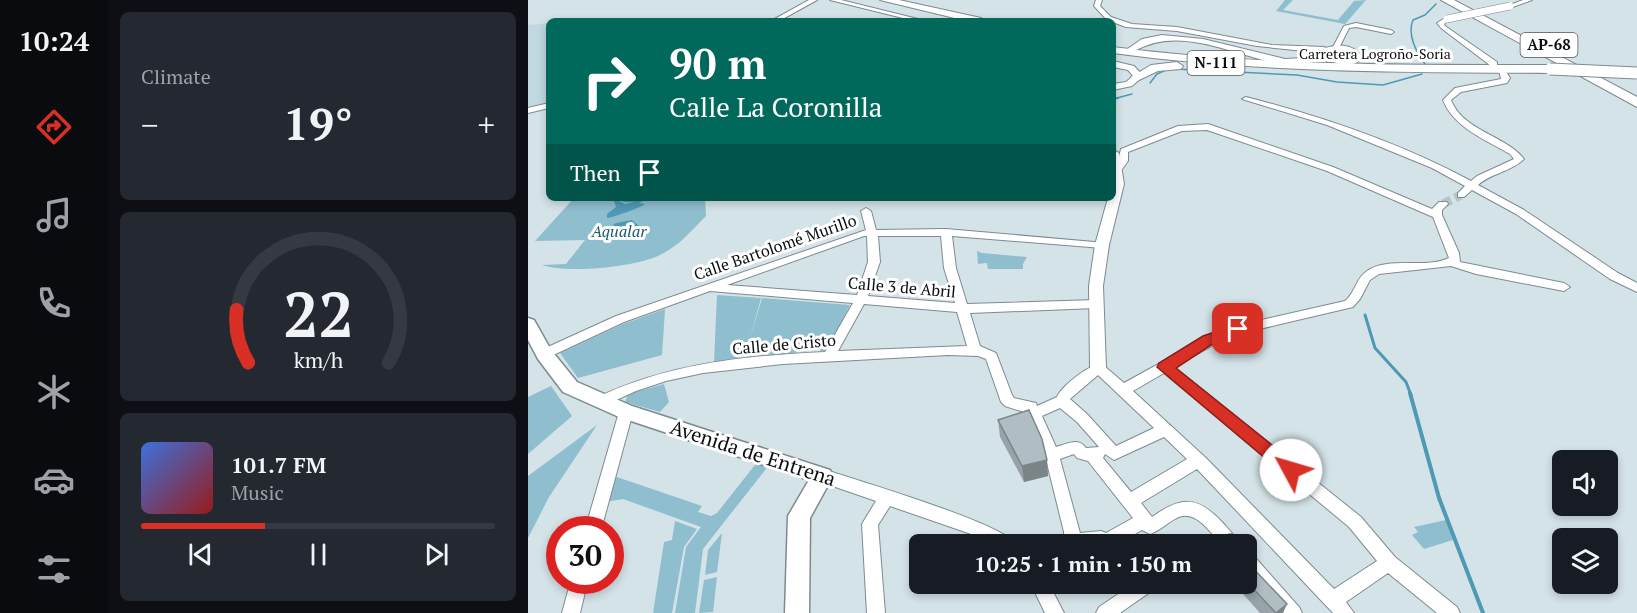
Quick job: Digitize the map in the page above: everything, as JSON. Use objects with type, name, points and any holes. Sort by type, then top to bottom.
[{"type":"highway","points":[[885,0],[967,18]]},
{"type":"highway","name":"AP-68","points":[[1446,0],[1637,104]]},
{"type":"highway","name":"AP-68","points":[[1461,0],[1637,93]]},
{"type":"highway","points":[[1358,55],[1371,62],[1389,66],[1489,66]]},
{"type":"highway","name":"Carretera Logroño-Soria","points":[[1120,57],[1358,70],[1489,66],[1637,73]]},
{"type":"highway","points":[[1137,78],[1147,70],[1170,66],[1309,71],[1358,70]]},
{"type":"highway","points":[[1580,73],[1637,110]]},
{"type":"main road","name":"Avenida de Entrena","points":[[528,324],[544,354],[563,382],[601,402],[823,476]]},
{"type":"main road","points":[[797,613],[799,516],[823,476]]},
{"type":"street","points":[[780,18],[814,0]]},
{"type":"street","points":[[833,0],[910,18]]},
{"type":"street","points":[[1099,0],[1097,6],[1100,13],[1108,18]]},
{"type":"street","points":[[1489,66],[1440,23],[1447,19],[1530,0]]},
{"type":"street","points":[[1116,22],[1126,25],[1176,29],[1275,48],[1305,49],[1349,62],[1356,60],[1358,55],[1350,50],[1337,47]]},
{"type":"street","points":[[1116,86],[1130,84],[1137,78],[1136,72],[1120,57],[1150,39],[1172,37],[1197,40],[1284,62],[1304,63],[1337,47],[1346,27],[1356,25],[1391,32]]},
{"type":"street","points":[[1461,195],[1480,178],[1513,164],[1519,159],[1513,152],[1468,126],[1450,108],[1447,100],[1458,90],[1504,81],[1506,78],[1502,72]]},
{"type":"street","points":[[1246,99],[1314,118],[1383,143],[1472,185],[1538,223],[1614,276],[1637,288]]},
{"type":"street","points":[[528,111],[546,106]]},
{"type":"street","points":[[1117,170],[1123,161],[1124,151],[1181,128],[1208,127],[1440,209],[1454,253],[1455,260],[1452,263]]},
{"type":"street","points":[[1116,166],[1118,184],[1116,192]]},
{"type":"street","points":[[1113,201],[1102,244],[1096,304],[1098,368],[1198,460],[1345,613]]},
{"type":"street","points":[[829,356],[859,300],[873,266],[873,232],[866,211]]},
{"type":"street","points":[[946,232],[950,268],[975,351],[991,356],[1006,398],[1031,407],[1052,455],[1071,534]]},
{"type":"street","name":"Calle Bartolomé Murillo","points":[[544,354],[620,319],[857,234],[946,232],[1102,244]]},
{"type":"street","points":[[1124,390],[1226,332],[1349,304],[1357,297],[1366,277],[1379,270],[1395,266],[1452,263],[1476,270],[1564,287]]},
{"type":"street","name":"Calle 3 de Abril","points":[[706,288],[961,308],[1096,304]]},
{"type":"street","name":"Calle de Cristo","points":[[601,402],[624,390],[686,373],[742,364],[829,356],[975,351]]},
{"type":"street","points":[[1165,367],[1345,514],[1360,527],[1389,562],[1450,613]]},
{"type":"street","points":[[1035,416],[1062,401],[1065,394],[1098,368]]},
{"type":"street","points":[[1062,401],[1082,418],[1114,454],[1166,430]]},
{"type":"street","points":[[597,516],[626,412]]},
{"type":"street","points":[[1052,455],[1077,447],[1082,454],[1092,455],[1108,449]]},
{"type":"street","points":[[1092,455],[1147,524]]},
{"type":"street","points":[[1129,502],[1198,460]]},
{"type":"street","name":"Avenida de Entrena","points":[[823,476],[988,534]]},
{"type":"street","points":[[876,613],[870,524],[887,497]]},
{"type":"street","points":[[1127,534],[1179,510],[1191,508],[1200,513],[1221,534]]},
{"type":"street","points":[[1333,600],[1389,562]]},
{"type":"street","points":[[1257,572],[1291,611]]},
{"type":"street","points":[[571,613],[576,594]]},
{"type":"street","points":[[1046,594],[1055,613]]},
{"type":"street","points":[[1105,613],[1133,594]]},
{"type":"shaded area","points":[[546,23],[546,103],[528,107],[528,25]]},
{"type":"shaded area","points":[[614,201],[625,204],[634,202],[623,201],[643,201],[639,203],[645,204],[607,218],[607,214],[616,207]]},
{"type":"shaded area","name":"Aqualar","points":[[632,220],[639,226],[628,236],[614,239],[605,237],[604,231],[616,223]]},
{"type":"green space","points":[[1285,0],[1293,0],[1283,10],[1338,20],[1354,1],[1366,0],[1345,24],[1276,11]]},
{"type":"green space","name":"Aqualar","points":[[571,201],[705,201],[706,216],[685,237],[660,255],[635,263],[602,268],[554,268],[542,265],[566,264],[585,240],[535,241]]},
{"type":"green space","points":[[977,251],[1027,257],[1023,269],[988,269],[987,263],[978,264]]},
{"type":"green space","points":[[717,295],[761,298],[750,339],[762,298],[850,305],[826,352],[818,350],[748,358],[746,355],[714,362]]},
{"type":"green space","points":[[665,309],[662,355],[578,378],[560,353],[623,324]]},
{"type":"green space","points":[[664,384],[669,402],[660,412],[625,402],[628,394]]},
{"type":"green space","points":[[551,386],[572,416],[528,454],[528,397]]},
{"type":"green space","points":[[597,425],[549,497],[528,538],[528,476]]},
{"type":"green space","points":[[762,456],[773,460],[703,549],[695,613],[675,613],[686,547],[701,527],[623,499],[600,503],[608,474],[702,506],[698,512],[711,516],[717,513]]},
{"type":"green space","points":[[1446,520],[1453,540],[1424,549],[1412,535],[1418,532],[1414,527]]},
{"type":"green space","points":[[675,521],[697,529],[684,547],[672,613],[653,613],[664,542],[672,540]]},
{"type":"green space","points":[[722,533],[717,572],[705,575],[708,550]]},
{"type":"green space","points":[[717,577],[713,612],[699,613],[704,580]]},
{"type":"building","points":[[1029,410],[1042,439],[1047,460],[1022,466],[998,420]]},
{"type":"building","points":[[1257,572],[1287,604],[1276,613],[1257,593]]},
{"type":"waterway","points":[[1425,64],[1413,43],[1411,25],[1413,20],[1425,15],[1436,4]]},
{"type":"waterway","points":[[1175,69],[1297,75],[1337,82],[1383,85],[1422,74]]},
{"type":"waterway","points":[[1150,83],[1157,74],[1166,70]]},
{"type":"waterway","points":[[1116,98],[1132,94]]},
{"type":"waterway","points":[[1365,315],[1375,348],[1406,382],[1411,395]]},
{"type":"waterway","points":[[1410,393],[1439,498],[1483,613]]},
{"type":"tunnel","points":[[1443,204],[1461,195]]},
{"type":"route","points":[[1238,329],[1209,340],[1165,367],[1291,470]]}]
